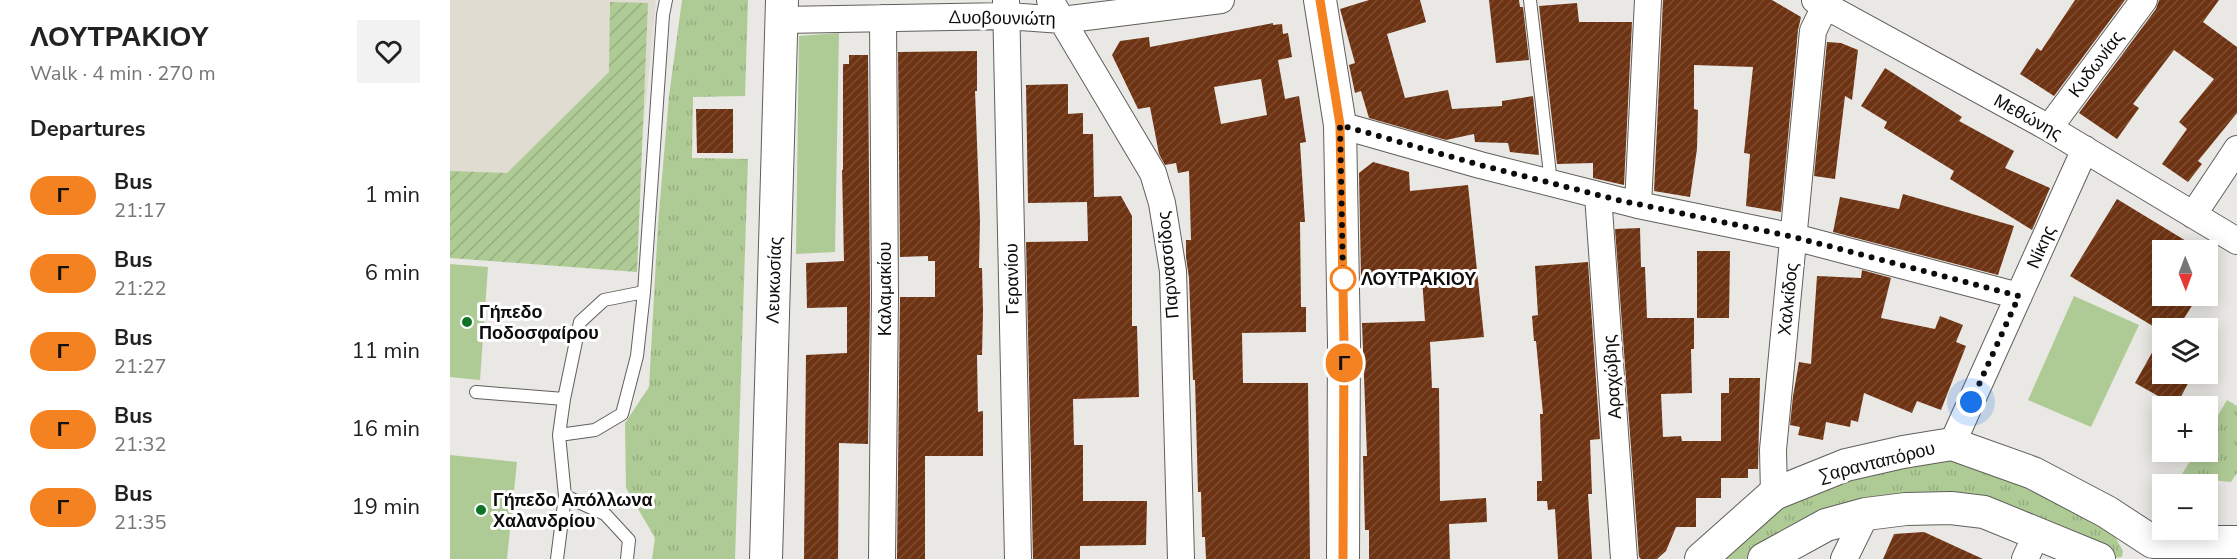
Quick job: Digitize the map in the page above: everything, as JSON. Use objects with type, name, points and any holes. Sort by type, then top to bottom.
[{"type":"street","name":"Δυοβουνιώτη","points":[[782,10],[883,18],[1006,8],[1056,10],[1221,0]]},
{"type":"street","points":[[1320,0],[1340,125],[1344,344],[1343,559]]},
{"type":"street","points":[[1638,205],[1648,0]]},
{"type":"street","name":"Κυδωνίας","points":[[2049,128],[2144,0]]},
{"type":"street","name":"Μεθώνης","points":[[1823,2],[2049,128],[2237,241]]},
{"type":"street","name":"Χαλκίδος","points":[[1774,494],[1773,450],[1813,31],[1823,2]]},
{"type":"street","name":"Γερανίου","points":[[1006,8],[1018,559]]},
{"type":"street","name":"Λευκωσίας","points":[[766,559],[782,10]]},
{"type":"street","name":"Παρνασσίδος","points":[[1056,10],[1153,173],[1162,203],[1173,272],[1181,559]]},
{"type":"street","name":"Καλαμακίου","points":[[882,559],[885,296],[883,18]]},
{"type":"street","points":[[1340,125],[1480,165],[1598,195],[1794,237],[2019,296]]},
{"type":"street","name":"Νίκης","points":[[1952,444],[2085,149]]},
{"type":"street","points":[[2193,215],[2237,149]]},
{"type":"street","name":"Αραχώβης","points":[[1598,195],[1624,559]]},
{"type":"street","name":"Σαρανταπόρου","points":[[1701,559],[1774,494],[1846,465],[1952,444],[2033,472],[2107,512],[2150,551],[2237,542]]},
{"type":"street","points":[[1764,559],[1826,525],[1866,514],[1906,509],[1962,509],[1984,512],[2031,546],[2099,559]]},
{"type":"street","points":[[1844,559],[1866,514]]},
{"type":"lane","points":[[559,435],[595,430],[622,414],[637,356],[666,0]]},
{"type":"lane","points":[[1530,0],[1551,183]]},
{"type":"lane","points":[[557,559],[565,496],[559,435],[580,322],[604,300],[644,292]]},
{"type":"lane","points":[[476,392],[564,399]]},
{"type":"lane","points":[[565,496],[605,514],[629,540],[627,559]]},
{"type":"shaded area","points":[[450,0],[656,0],[630,266],[450,256]]},
{"type":"green space","points":[[682,0],[748,0],[745,96],[693,97],[692,158],[748,159],[735,559],[652,559],[655,538],[626,488],[625,423],[649,387],[658,224],[669,96]]},
{"type":"green space","points":[[610,2],[648,3],[637,272],[450,258],[450,171],[507,173],[609,72]]},
{"type":"green space","points":[[839,33],[835,252],[796,254],[799,36]]},
{"type":"green space","name":"Γήπεδο Ποδοσφαίρου","points":[[450,264],[488,267],[480,380],[450,377]]},
{"type":"green space","points":[[2074,296],[2139,325],[2091,427],[2028,400]]},
{"type":"green space","points":[[2227,400],[2237,406],[2237,473],[2231,482],[2218,481],[2218,474],[2182,474],[2190,462],[2218,462],[2218,415]]},
{"type":"green space","name":"Γήπεδο Απόλλωνα Χαλανδρίου","points":[[450,455],[517,462],[507,559],[450,559]]},
{"type":"green space","points":[[1941,460],[1965,460],[1986,464],[2093,518],[2114,535],[2123,551],[2122,557],[2113,558],[2024,516],[1808,523],[1746,559],[1721,559],[1790,502],[1830,481]]},
{"type":"building","points":[[1369,0],[1420,0],[1426,22],[1387,34],[1405,98],[1448,90],[1452,109],[1502,106],[1502,101],[1533,96],[1539,155],[1510,152],[1508,143],[1475,142],[1474,134],[1446,140],[1369,118],[1361,91],[1355,93],[1349,65],[1355,63],[1340,9]]},
{"type":"building","points":[[1489,0],[1519,0],[1520,7],[1523,7],[1529,60],[1496,63]]},
{"type":"building","points":[[1663,0],[1772,0],[1801,17],[1781,212],[1746,206],[1750,154],[1744,153],[1753,67],[1694,65],[1694,109],[1698,110],[1697,149],[1690,197],[1654,191]]},
{"type":"building","points":[[2075,0],[2125,0],[2054,96],[2020,74],[2037,48],[2041,51]]},
{"type":"building","points":[[2159,0],[2219,0],[2203,22],[2237,47],[2237,113],[2198,161],[2202,164],[2188,182],[2162,164],[2187,129],[2179,122],[2214,79],[2174,50],[2133,104],[2139,108],[2117,139],[2079,113],[2156,9]]},
{"type":"building","points":[[1577,3],[1579,22],[1632,22],[1624,185],[1593,178],[1593,163],[1557,164],[1539,6]]},
{"type":"building","points":[[1273,23],[1273,25],[1282,24],[1283,34],[1288,33],[1292,57],[1278,60],[1285,99],[1299,96],[1306,142],[1300,143],[1305,222],[1300,222],[1301,307],[1306,307],[1306,332],[1242,333],[1243,383],[1308,383],[1310,559],[1206,559],[1205,537],[1202,537],[1201,492],[1198,492],[1195,380],[1193,380],[1189,278],[1186,257],[1186,240],[1191,240],[1189,171],[1178,173],[1176,163],[1165,165],[1159,154],[1150,107],[1138,109],[1112,55],[1120,41],[1149,37],[1150,47]],"holes":[[[1261,79],[1267,115],[1221,124],[1214,87]]]},
{"type":"building","points":[[1827,42],[1841,43],[1858,50],[1852,100],[1845,96],[1835,179],[1814,176]]},
{"type":"building","points":[[977,51],[977,91],[975,91],[980,221],[979,268],[982,268],[983,311],[982,355],[977,355],[978,412],[983,411],[983,456],[925,456],[925,559],[897,559],[900,297],[935,297],[935,261],[928,261],[928,256],[900,257],[898,52]]},
{"type":"building","points":[[849,55],[868,55],[870,296],[868,444],[839,443],[838,559],[804,559],[806,355],[847,353],[847,307],[807,308],[806,263],[844,261],[843,64],[849,64]]},
{"type":"building","points":[[1885,68],[1962,117],[1959,121],[2014,151],[2005,168],[2050,188],[2032,230],[1950,179],[1954,171],[1884,128],[1887,122],[1861,106]]},
{"type":"building","points":[[1068,84],[1068,114],[1083,113],[1083,134],[1093,134],[1094,197],[1121,196],[1132,216],[1132,326],[1137,326],[1139,397],[1073,399],[1074,445],[1083,445],[1083,501],[1147,501],[1146,545],[1080,546],[1080,559],[1033,559],[1026,242],[1088,241],[1087,202],[1028,203],[1026,85]]},
{"type":"building","points":[[696,109],[733,109],[733,153],[697,153]]},
{"type":"building","points":[[1373,162],[1409,172],[1410,191],[1468,185],[1484,337],[1430,342],[1432,388],[1439,388],[1440,501],[1486,498],[1487,522],[1449,524],[1450,559],[1369,559],[1369,530],[1365,530],[1363,456],[1367,456],[1362,323],[1425,321],[1422,278],[1361,278],[1359,173]]},
{"type":"building","points":[[1903,194],[2014,226],[1998,275],[1833,232],[1840,197],[1899,209]]},
{"type":"building","points":[[2117,199],[2185,240],[2152,240],[2152,306],[2192,306],[2184,318],[2152,318],[2152,326],[2070,276]]},
{"type":"building","points":[[1640,228],[1641,267],[1645,267],[1647,318],[1694,318],[1694,349],[1691,349],[1692,393],[1661,394],[1663,437],[1681,436],[1682,441],[1721,441],[1721,393],[1729,393],[1729,378],[1760,378],[1758,469],[1748,469],[1748,478],[1721,478],[1721,498],[1696,498],[1696,527],[1676,527],[1666,551],[1657,559],[1639,557],[1615,229]]},
{"type":"building","points":[[1697,251],[1730,251],[1729,318],[1697,318]]},
{"type":"building","points":[[1588,262],[1600,439],[1590,440],[1592,494],[1588,494],[1592,559],[1558,559],[1555,509],[1548,510],[1547,501],[1537,501],[1537,481],[1542,481],[1540,414],[1543,414],[1532,316],[1538,315],[1535,266]]},
{"type":"building","points":[[1862,270],[1891,278],[1881,318],[1935,329],[1940,316],[1963,325],[1956,342],[1966,346],[1941,410],[1917,401],[1912,413],[1864,393],[1858,422],[1851,420],[1850,427],[1826,422],[1823,440],[1798,435],[1800,427],[1790,425],[1793,396],[1799,362],[1811,364],[1817,276],[1861,278]]},
{"type":"building","points":[[2152,353],[2152,384],[2188,384],[2181,396],[2158,396],[2135,383]]},
{"type":"building","points":[[1924,532],[1983,559],[1883,559],[1894,534]]},
{"type":"bus line","name":"Γ","points":[[1320,0],[1340,125],[1344,344],[1343,559]]},
{"type":"place","name":"ΛΟΥΤΡΑΚΙΟΥ","points":[[1343,279]]},
{"type":"place","name":"Γήπεδο Ποδοσφαίρου","points":[[467,322]]},
{"type":"place","name":"Γήπεδο Απόλλωνα Χαλανδρίου","points":[[481,510]]},
{"type":"route","points":[[1343,279],[1340,125],[1480,165],[1618,200],[1794,237],[2019,296],[1971,402]]}]
